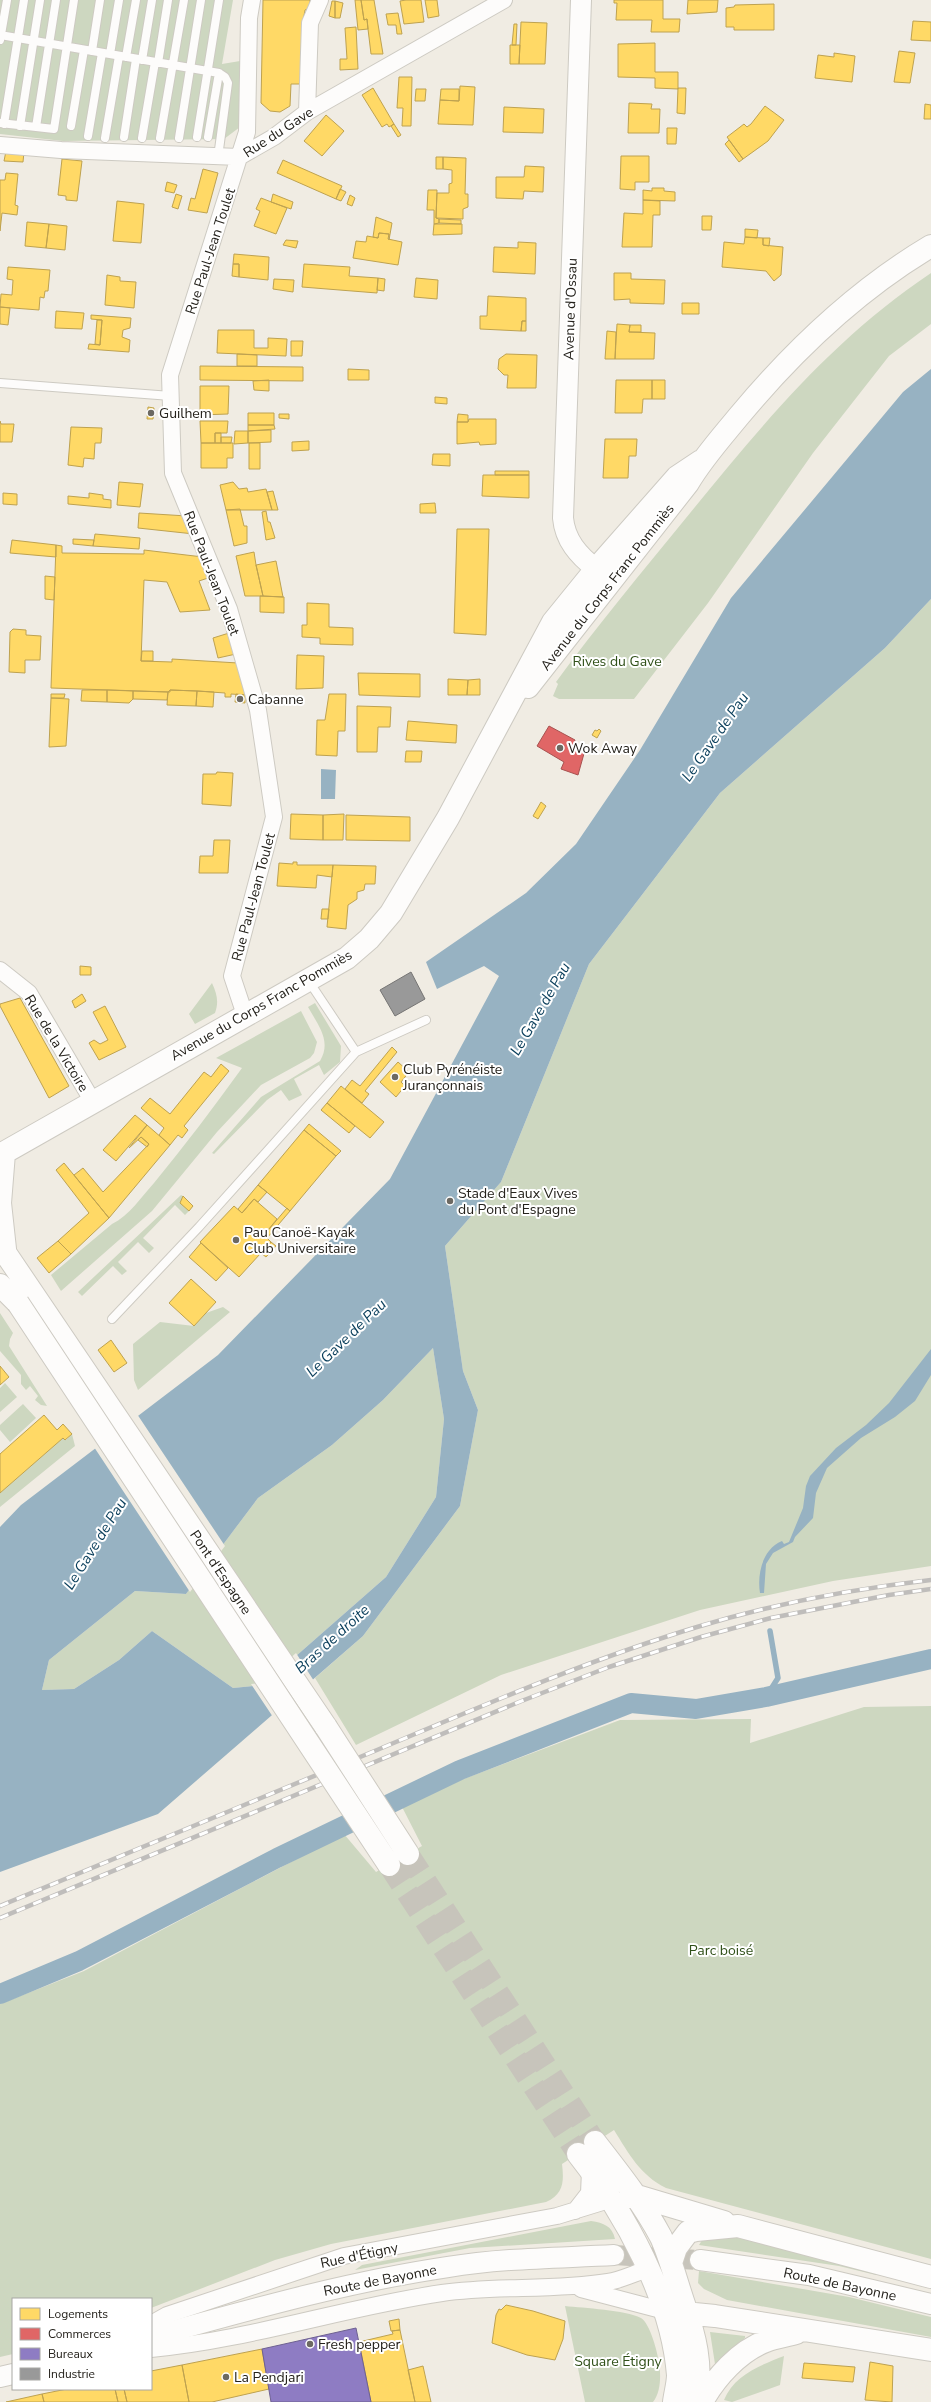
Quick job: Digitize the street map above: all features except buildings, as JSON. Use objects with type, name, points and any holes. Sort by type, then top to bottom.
[{"type":"main road","name":"Avenue du Corps Franc Pommiès","points":[[508,708],[536,678],[688,484],[701,461],[764,387],[816,333],[860,295],[931,246]]},
{"type":"main road","name":"Avenue du Corps Franc Pommiès","points":[[2,1154],[347,958],[370,939],[391,913],[448,818],[553,622],[596,569],[677,478],[701,461]]},
{"type":"main road","points":[[2,1154],[0,1203],[2,1247],[25,1297]]},
{"type":"main road","points":[[0,1285],[25,1297]]},
{"type":"main road","name":"Pont d'Espagne","points":[[25,1297],[322,1721],[408,1854]]},
{"type":"main road","name":"Pont d'Espagne","points":[[25,1297],[390,1865]]},
{"type":"main road","points":[[674,2402],[678,2376],[665,2311],[648,2268],[636,2243],[590,2171],[586,2148],[636,2196],[661,2238],[688,2314],[697,2346],[700,2369],[696,2402]]},
{"type":"main road","points":[[609,2200],[636,2196]]},
{"type":"main road","name":"Route de Bayonne","points":[[636,2196],[684,2212],[931,2277]]},
{"type":"main road","name":"Route de Bayonne","points":[[671,2263],[676,2248],[688,2232],[738,2226]]},
{"type":"main road","points":[[648,2268],[671,2263]]},
{"type":"main road","points":[[665,2311],[715,2316],[931,2350]]},
{"type":"main road","points":[[702,2402],[711,2387],[722,2374],[749,2350],[765,2341],[803,2331]]},
{"type":"street","name":"Rue Paul-Jean Toulet","points":[[245,1015],[232,976],[274,817],[258,710],[229,609],[173,473],[170,375],[247,132],[249,18],[252,0]]},
{"type":"street","points":[[307,112],[310,24],[320,0]]},
{"type":"street","name":"Rue du Gave","points":[[0,145],[61,150],[239,157],[274,137],[307,112],[504,0]]},
{"type":"street","name":"Avenue d'Ossau","points":[[582,0],[563,518],[564,530],[572,546],[596,569]]},
{"type":"street","points":[[593,605],[596,569]]},
{"type":"street","name":"Rue de la Victoire","points":[[0,970],[29,993],[93,1102]]},
{"type":"street","points":[[575,2211],[588,2193],[590,2171]]},
{"type":"street","name":"Rue d'Étigny","points":[[152,2323],[167,2315],[330,2260],[575,2211],[609,2200]]},
{"type":"street","name":"Route de Bayonne","points":[[152,2337],[320,2291],[426,2270],[477,2263],[614,2255]]},
{"type":"street","name":"Route de Bayonne","points":[[700,2260],[810,2275],[931,2304]]},
{"type":"street","points":[[152,2349],[246,2333],[440,2293],[494,2287],[566,2286],[609,2282],[648,2268]]},
{"type":"street","points":[[566,2286],[665,2311]]},
{"type":"street","points":[[0,2377],[12,2374]]},
{"type":"lane","points":[[7,0],[0,37],[17,38],[219,73],[228,83],[218,157]]},
{"type":"lane","points":[[24,0],[2,124],[54,129],[74,0]]},
{"type":"lane","points":[[20,126],[40,0]]},
{"type":"lane","points":[[36,127],[56,0]]},
{"type":"lane","points":[[71,126],[100,0]]},
{"type":"lane","points":[[88,136],[119,0]]},
{"type":"lane","points":[[105,138],[136,0]]},
{"type":"lane","points":[[124,138],[152,0]]},
{"type":"lane","points":[[142,138],[168,0]]},
{"type":"lane","points":[[160,138],[184,0]]},
{"type":"lane","points":[[179,138],[201,0]]},
{"type":"lane","points":[[197,137],[219,0]]},
{"type":"lane","points":[[208,137],[219,73]]},
{"type":"lane","points":[[0,383],[171,396]]},
{"type":"lane","points":[[308,980],[356,1052]]},
{"type":"lane","points":[[112,1319],[199,1227],[356,1052],[426,1020]]},
{"type":"green space","points":[[0,0],[233,0],[222,64],[240,61],[242,82],[240,127],[224,139],[63,141],[0,134]]},
{"type":"green space","name":"Rives du Gave","points":[[931,273],[931,324],[889,356],[813,453],[708,603],[634,699],[559,699],[553,696],[558,684],[556,682],[587,640],[742,450],[770,418],[829,356],[861,327],[895,299]]},
{"type":"green space","points":[[931,599],[931,1566],[833,1581],[700,1610],[501,1675],[356,1745],[315,1678],[363,1636],[460,1506],[478,1410],[463,1371],[445,1246],[501,1182],[589,964],[720,793],[885,648]]},
{"type":"green space","points":[[212,983],[217,998],[215,1013],[195,1024],[189,1014]]},
{"type":"green space","points":[[315,1003],[341,1046],[340,1062],[324,1075],[319,1065],[294,1079],[302,1095],[289,1101],[281,1090],[267,1100],[214,1154],[212,1153],[261,1097],[320,1061],[325,1047],[324,1040],[322,1033],[308,1007]]},
{"type":"green space","points":[[301,1011],[317,1042],[314,1053],[310,1058],[261,1085],[217,1132],[152,1211],[61,1291],[51,1275],[112,1224],[124,1216],[135,1205],[210,1112],[242,1068],[216,1058]]},
{"type":"green space","points":[[181,1195],[183,1196],[180,1203],[189,1211],[185,1215],[175,1205],[143,1238],[154,1248],[149,1253],[138,1242],[118,1262],[127,1271],[122,1275],[113,1266],[82,1296],[78,1292]]},
{"type":"green space","points":[[223,1307],[230,1312],[138,1390],[134,1380],[133,1344],[160,1322],[194,1326],[206,1313]]},
{"type":"green space","points":[[0,1313],[13,1333],[9,1346],[47,1406],[41,1405],[35,1400],[38,1396],[30,1386],[26,1390],[21,1384],[21,1375],[0,1351]]},
{"type":"green space","points":[[433,1348],[444,1419],[436,1497],[386,1577],[263,1685],[233,1688],[152,1631],[119,1660],[74,1689],[42,1690],[49,1660],[135,1591],[186,1594],[258,1498],[332,1445],[383,1400]]},
{"type":"green space","points":[[5,1383],[17,1397],[0,1412],[0,1388]]},
{"type":"green space","points":[[23,1404],[36,1418],[10,1442],[0,1430],[0,1425]]},
{"type":"green space","points":[[72,1434],[75,1446],[0,1507],[0,1493],[63,1438],[66,1440]]},
{"type":"green space","name":"Parc boisé","points":[[931,1706],[931,2259],[666,2188],[649,2177],[642,2170],[630,2155],[614,2130],[562,2164],[563,2181],[560,2191],[552,2199],[546,2202],[331,2244],[275,2260],[152,2308],[152,2298],[12,2298],[12,2354],[0,2357],[0,2004],[84,1971],[344,1834],[376,1872],[422,1846],[400,1803],[620,1720],[751,1719],[750,1743],[864,1707]]},
{"type":"green space","points":[[591,2221],[600,2223],[610,2228],[615,2239],[470,2248],[355,2270],[362,2265]]},
{"type":"green space","points":[[716,2234],[805,2250],[877,2269],[876,2275],[839,2266],[699,2245],[704,2237]]},
{"type":"green space","points":[[699,2271],[849,2297],[931,2317],[931,2337],[727,2300],[704,2289],[698,2283]]},
{"type":"green space","name":"Square Étigny","points":[[565,2306],[625,2313],[634,2315],[644,2321],[653,2339],[660,2368],[658,2393],[653,2402],[585,2402]]},
{"type":"green space","points":[[710,2332],[745,2336],[745,2338],[715,2364]]},
{"type":"green space","points":[[784,2356],[780,2385],[732,2402],[724,2400],[734,2384],[741,2377],[766,2363]]},
{"type":"water","points":[[931,369],[931,599],[885,648],[720,793],[589,964],[501,1182],[445,1246],[463,1371],[478,1410],[460,1506],[363,1636],[158,1814],[0,1872],[0,1527],[21,1505],[218,1355],[390,1179],[499,976],[484,966],[437,989],[426,962],[526,893],[576,844],[640,750],[731,598],[903,392]],"holes":[[[433,1348],[444,1419],[436,1497],[386,1577],[263,1685],[233,1688],[152,1631],[119,1660],[74,1689],[42,1690],[49,1660],[135,1591],[186,1594],[258,1498],[332,1445],[383,1400]]]},
{"type":"water","points":[[321,769],[336,770],[335,799],[321,799]]},
{"type":"water","points":[[931,1349],[931,1375],[915,1401],[895,1417],[861,1438],[827,1468],[816,1493],[813,1518],[795,1537],[793,1542],[773,1553],[766,1564],[764,1593],[760,1593],[759,1578],[762,1563],[765,1556],[775,1545],[782,1541],[784,1544],[789,1542],[803,1508],[806,1486],[810,1476],[836,1448],[866,1425],[889,1403]]},
{"type":"pier","points":[[137,1414],[225,1546],[190,1592],[94,1447]]},
{"type":"pier","points":[[296,1653],[314,1681],[273,1717],[251,1684],[262,1683]]},
{"type":"waterway","points":[[766,1697],[778,1678],[770,1631]]},
{"type":"waterway","points":[[0,1994],[79,1961],[277,1858],[460,1770],[631,1703],[696,1709],[766,1697],[931,1659]]},
{"type":"tunnel","points":[[408,1854],[595,2142]]},
{"type":"tunnel","points":[[389,1865],[578,2154]]},
{"type":"tunnel","points":[[614,2255],[700,2260]]},
{"type":"railway","points":[[0,1906],[496,1700],[616,1654],[697,1627],[784,1604],[872,1588],[931,1580]]},
{"type":"railway","points":[[0,1918],[519,1702],[609,1667],[701,1637],[771,1618],[889,1595],[931,1589]]},
{"type":"place","name":"Guilhem","points":[[151,413]]},
{"type":"place","name":"Cabanne","points":[[240,699]]},
{"type":"place","name":"Wok Away","points":[[560,748]]},
{"type":"place","name":"Club Pyrénéiste Jurançonnais","points":[[395,1077]]},
{"type":"place","name":"Stade d'Eaux Vives du Pont d'Espagne","points":[[450,1201]]},
{"type":"place","name":"Pau Canoë-Kayak Club Universitaire","points":[[236,1240]]},
{"type":"place","name":"Fresh pepper","points":[[310,2344]]},
{"type":"place","name":"La Pendjari","points":[[226,2377]]},
{"type":"water label","name":"Le Gave de Pau","points":[[715,737]]},
{"type":"water label","name":"Le Gave de Pau","points":[[540,1009]]},
{"type":"water label","name":"Le Gave de Pau","points":[[346,1338]]},
{"type":"water label","name":"Le Gave de Pau","points":[[95,1544]]},
{"type":"water label","name":"Bras de droite","points":[[332,1639]]}]
